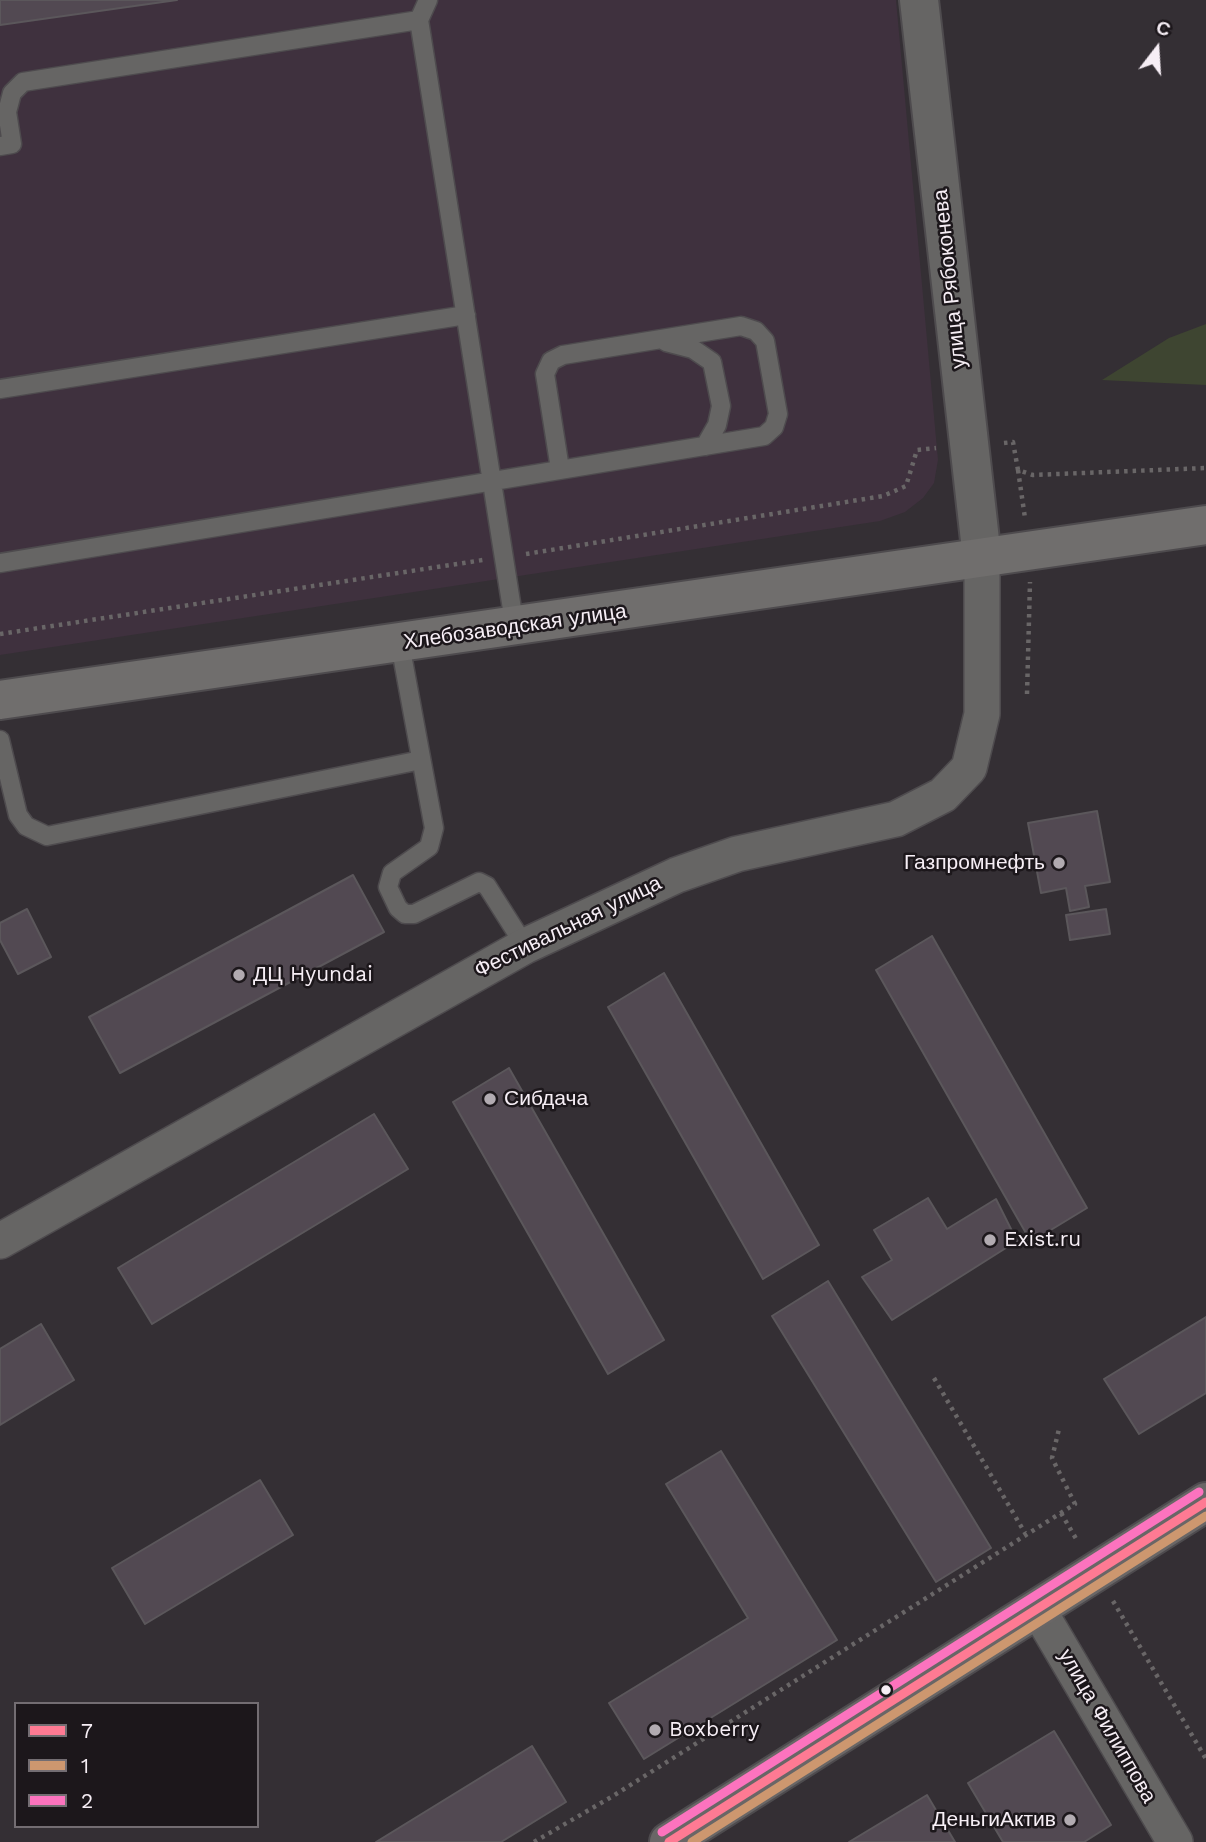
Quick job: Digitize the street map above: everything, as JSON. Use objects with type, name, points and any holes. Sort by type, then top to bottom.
[{"type":"main road","name":"Хлебозаводская улица","points":[[0,700],[514,628],[1206,525]]},
{"type":"main road","points":[[669,1842],[1039,1611],[1206,1502]]},
{"type":"street","name":"улица Рябоконева","points":[[919,0],[982,558]]},
{"type":"street","name":"Фестивальная улица","points":[[0,1241],[525,946],[677,875],[737,854],[896,820],[943,795],[969,768],[982,714],[982,558]]},
{"type":"street","name":"улица Филиппова","points":[[1039,1611],[1175,1842]]},
{"type":"lane","points":[[428,0],[419,20],[514,628]]},
{"type":"lane","points":[[0,146],[12,144],[8,112],[12,93],[23,82],[419,20]]},
{"type":"lane","points":[[0,389],[466,315]]},
{"type":"lane","points":[[0,563],[491,479],[560,470],[764,436],[774,427],[778,414],[765,341],[756,331],[741,326],[563,355],[551,361],[545,374],[560,470]]},
{"type":"lane","points":[[657,340],[693,349],[712,362],[721,406],[717,425],[705,446]]},
{"type":"lane","points":[[400,644],[434,828],[429,847],[391,873],[388,887],[398,908],[405,914],[414,914],[480,882],[486,886],[525,946]]},
{"type":"lane","points":[[0,740],[18,815],[26,826],[47,836],[421,760]]},
{"type":"path","points":[[0,634],[883,496],[906,486],[917,450],[1013,442],[1018,470],[1032,475],[1206,468]]},
{"type":"path","points":[[934,1378],[1025,1533]]},
{"type":"path","points":[[534,1842],[613,1796],[1025,1533],[1075,1504],[1052,1458],[1059,1429]]},
{"type":"path","points":[[1061,1513],[1206,1759]]},
{"type":"shaded area","points":[[0,0],[896,0],[938,460],[934,483],[923,498],[905,512],[880,521],[0,655]]},
{"type":"green space","points":[[1206,324],[1206,385],[1102,380],[1169,338]]},
{"type":"building","points":[[0,0],[177,0],[0,25]]},
{"type":"building","points":[[1097,811],[1110,882],[1085,886],[1089,907],[1070,911],[1066,888],[1041,893],[1028,823]]},
{"type":"building","points":[[353,875],[384,932],[120,1073],[89,1017]]},
{"type":"building","points":[[27,909],[51,957],[18,974],[0,940],[0,923]]},
{"type":"building","points":[[1106,909],[1110,934],[1070,940],[1066,915]]},
{"type":"building","points":[[932,936],[1087,1208],[1031,1242],[876,970]]},
{"type":"building","points":[[664,973],[819,1245],[763,1279],[608,1007]]},
{"type":"building","points":[[509,1068],[664,1340],[608,1374],[453,1102]]},
{"type":"building","points":[[374,1114],[408,1169],[152,1324],[118,1268]]},
{"type":"building","points":[[928,1198],[947,1229],[996,1199],[1017,1241],[892,1320],[862,1277],[892,1260],[874,1230]]},
{"type":"building","points":[[828,1281],[991,1548],[936,1582],[772,1316]]},
{"type":"building","points":[[1206,1317],[1206,1393],[1139,1434],[1104,1379]]},
{"type":"building","points":[[41,1324],[74,1380],[0,1425],[0,1349]]},
{"type":"building","points":[[721,1451],[837,1640],[644,1759],[609,1703],[748,1618],[666,1484]]},
{"type":"building","points":[[260,1480],[293,1535],[145,1624],[112,1568]]},
{"type":"building","points":[[1054,1731],[1111,1825],[1084,1842],[1003,1842],[968,1783]]},
{"type":"building","points":[[532,1746],[566,1802],[501,1842],[376,1842]]},
{"type":"building","points":[[927,1795],[955,1842],[849,1842]]},
{"type":"transit line","name":"2","points":[[662,1832],[1199,1492]]},
{"type":"transit line","name":"7","points":[[669,1842],[1206,1502]]},
{"type":"transit line","name":"1","points":[[692,1842],[1206,1516]]},
{"type":"place","name":"Газпромнефть","points":[[1059,863]]},
{"type":"place","name":"ДЦ Hyundai","points":[[239,975]]},
{"type":"place","name":"Сибдача","points":[[490,1099]]},
{"type":"place","name":"Exist.ru","points":[[990,1240]]},
{"type":"place","name":"Boxberry","points":[[655,1730]]},
{"type":"place","name":"ДеньгиАктив","points":[[1070,1820]]}]
